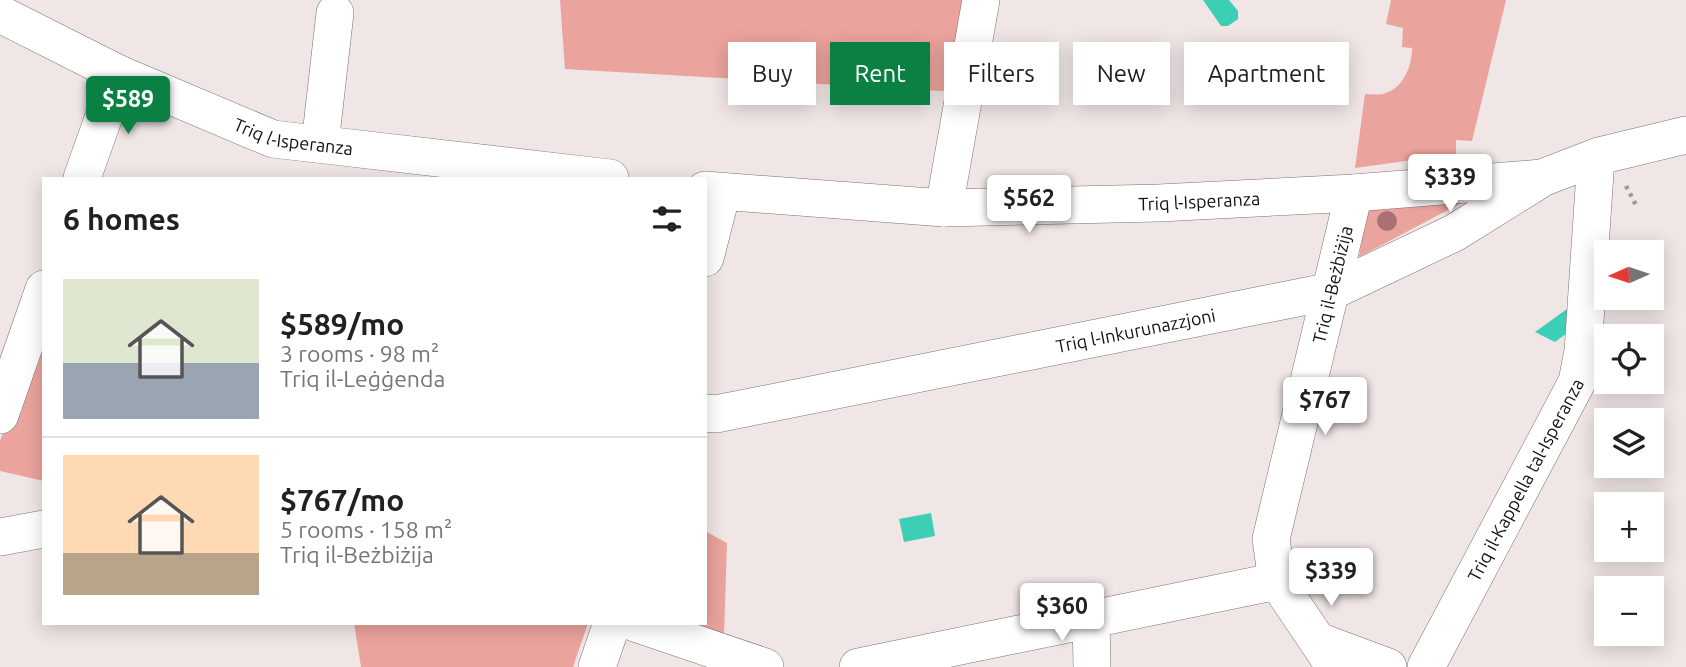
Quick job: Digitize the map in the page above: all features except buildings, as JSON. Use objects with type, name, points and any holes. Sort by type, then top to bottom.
[{"type":"street","points":[[944,208],[981,0]]},
{"type":"street","points":[[320,144],[335,13]]},
{"type":"street","name":"Triq l-Isperanza","points":[[0,14],[119,74],[273,139],[601,177]]},
{"type":"street","points":[[82,177],[119,74]]},
{"type":"street","name":"Triq l-Isperanza","points":[[713,191],[944,208],[1159,203],[1354,193],[1542,178],[1596,158],[1686,135]]},
{"type":"street","name":"Triq il-Kappella tal-Isperanza","points":[[1426,667],[1577,382],[1583,351],[1596,158]]},
{"type":"street","name":"Triq l-Inkurunazzjoni","points":[[707,413],[730,411],[1332,291],[1454,233],[1542,178]]},
{"type":"street","points":[[707,241],[713,191]]},
{"type":"street","name":"Triq il-Beżbiżija","points":[[1277,581],[1270,539],[1354,193]]},
{"type":"street","points":[[0,415],[42,295]]},
{"type":"street","points":[[0,537],[42,529]]},
{"type":"street","points":[[858,667],[1277,581],[1326,654],[1388,667]]},
{"type":"street","points":[[1091,618],[1092,667]]},
{"type":"street","points":[[597,667],[611,625]]},
{"type":"street","points":[[641,625],[765,667]]},
{"type":"shaded area","points":[[560,0],[974,0],[967,42],[944,42],[944,91],[930,90],[930,42],[830,42],[830,84],[816,84],[816,42],[728,42],[728,79],[565,69]]},
{"type":"shaded area","points":[[1203,0],[1229,0],[1238,11],[1238,19],[1228,26],[1221,26]]},
{"type":"shaded area","points":[[1391,0],[1506,0],[1472,141],[1456,140],[1456,157],[1435,157],[1355,168],[1365,94],[1383,94],[1396,87],[1405,76],[1410,62],[1412,48],[1402,47],[1403,28],[1386,24]]},
{"type":"shaded area","points":[[1465,201],[1359,257],[1367,207]]},
{"type":"shaded area","points":[[1567,309],[1570,318],[1567,333],[1555,342],[1535,332]]},
{"type":"shaded area","points":[[42,325],[42,481],[0,471],[0,441]]},
{"type":"shaded area","points":[[931,513],[935,536],[904,542],[899,519]]},
{"type":"shaded area","points":[[707,532],[727,543],[724,635],[672,625],[707,625]]},
{"type":"shaded area","points":[[354,625],[587,625],[573,667],[361,667]]}]
